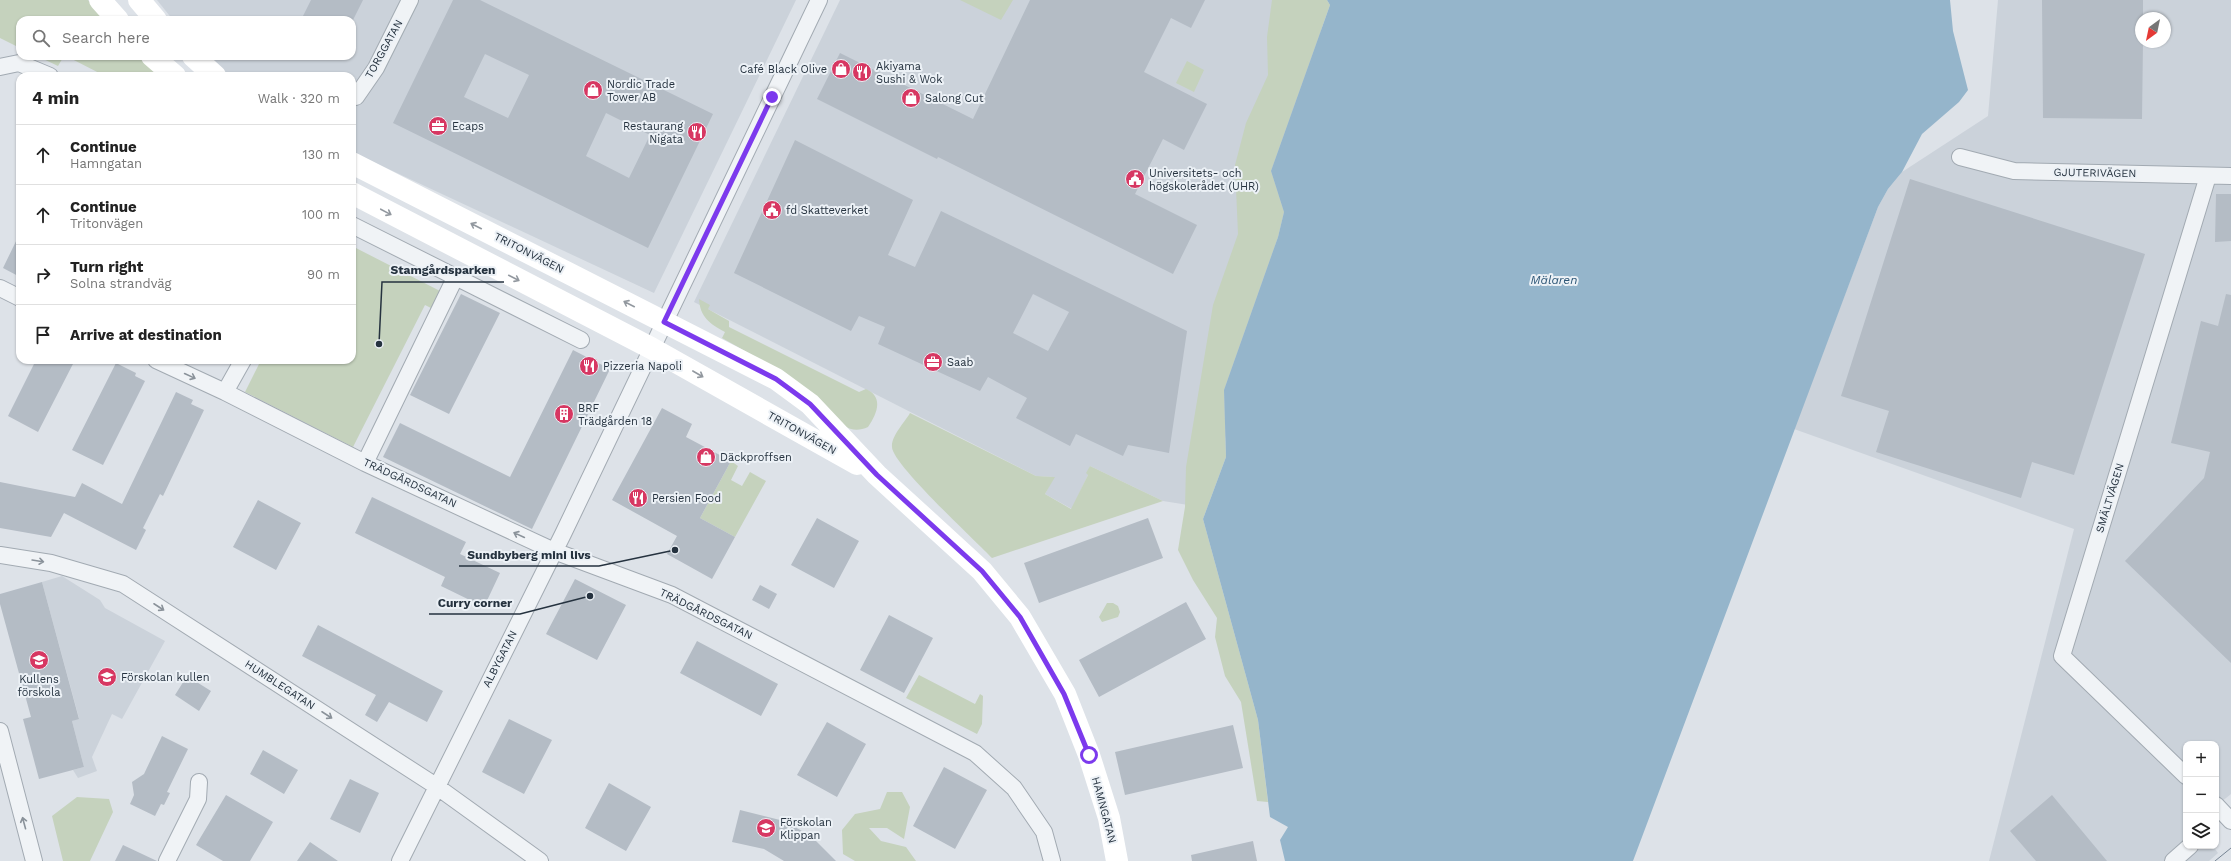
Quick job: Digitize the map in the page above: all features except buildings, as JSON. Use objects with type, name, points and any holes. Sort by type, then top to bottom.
[{"type":"street","points":[[100,0],[114,16]]},
{"type":"street","points":[[139,0],[153,16]]},
{"type":"street","name":"TORGGATAN","points":[[356,96],[376,68],[410,0]]},
{"type":"street","name":"ALBYGATAN","points":[[400,861],[554,551],[819,0]]},
{"type":"street","points":[[157,60],[170,72]]},
{"type":"street","points":[[197,60],[211,72]]},
{"type":"street","points":[[0,67],[19,63],[40,72]]},
{"type":"street","name":"GJUTERIVÄGEN","points":[[1960,157],[2014,171],[2231,176]]},
{"type":"street","name":"TRITONVÄGEN","points":[[356,166],[776,379],[810,404],[877,475]]},
{"type":"street","name":"SMÄLTVÄGEN","points":[[2183,773],[2062,656],[2208,176]]},
{"type":"street","name":"TRITONVÄGEN","points":[[356,195],[652,348],[877,475]]},
{"type":"street","points":[[356,227],[582,340]]},
{"type":"street","points":[[365,462],[456,276]]},
{"type":"street","points":[[0,288],[16,296]]},
{"type":"street","name":"TRÄDGÅRDSGATAN","points":[[165,364],[225,392],[365,462],[554,551],[672,595],[975,753],[1014,788],[1044,832],[1052,861]]},
{"type":"street","points":[[225,392],[241,364]]},
{"type":"street","name":"HAMNGATAN","points":[[877,475],[982,571],[1020,617],[1064,694],[1087,748],[1109,818],[1117,861]]},
{"type":"street","name":"HUMBLEGATAN","points":[[0,555],[51,563],[123,584],[436,786],[540,861]]},
{"type":"street","points":[[0,731],[34,861]]},
{"type":"street","points":[[167,861],[198,799],[199,782]]},
{"type":"street","points":[[2173,861],[2187,849]]},
{"type":"shaded area","points":[[157,0],[796,0],[654,293],[356,154],[356,72],[226,72],[212,60],[356,60],[356,16],[170,16]]},
{"type":"shaded area","points":[[840,0],[1327,0],[1284,212],[1207,508],[1163,501],[1090,466],[1088,475],[1072,509],[1045,494],[1054,477],[1036,476],[694,302]]},
{"type":"shaded area","points":[[1998,0],[2231,0],[2231,794],[2219,804],[2219,741],[2183,741],[2183,849],[2215,849],[2218,853],[2209,861],[1989,861],[2074,529],[1794,429],[1878,207],[1888,189],[1902,172],[1988,116]]},
{"type":"shaded area","name":"Förskolan kullen","points":[[62,576],[100,600],[105,608],[165,641],[122,719],[112,714],[92,757],[97,771],[78,778],[73,770],[84,767],[72,721],[79,718],[42,582]]},
{"type":"green space","points":[[0,0],[88,0],[101,16],[16,16],[16,46],[0,38]]},
{"type":"green space","points":[[960,0],[1013,0],[1001,20]]},
{"type":"green space","points":[[1272,0],[1327,0],[1330,5],[1271,171],[1284,212],[1278,237],[1224,390],[1226,457],[1203,519],[1258,720],[1268,802],[1257,801],[1241,702],[1225,676],[1215,637],[1217,618],[1193,580],[1178,550],[1185,507],[1186,467],[1213,305],[1238,234],[1235,165],[1246,123],[1268,75],[1267,37]]},
{"type":"green space","points":[[45,60],[62,60],[58,66]]},
{"type":"green space","points":[[74,60],[142,60],[155,72],[97,72]]},
{"type":"green space","points":[[1187,61],[1204,70],[1194,92],[1176,83]]},
{"type":"green space","points":[[356,248],[442,292],[433,309],[425,305],[353,447],[245,392],[259,364],[356,364]]},
{"type":"green space","points":[[699,299],[710,305],[708,309],[729,321],[729,327],[859,392],[866,389],[872,392],[877,401],[877,406],[874,417],[868,427],[856,430],[843,425],[761,360],[722,338],[725,332],[710,323],[701,311]]},
{"type":"green space","points":[[910,413],[1036,476],[1055,477],[1045,494],[1071,509],[1088,475],[1086,473],[1090,466],[1163,501],[992,558],[919,485],[896,456],[892,443],[899,429]]},
{"type":"green space","points":[[731,461],[738,466],[731,480],[742,486],[750,472],[766,481],[735,537],[700,518]]},
{"type":"green space","points":[[1107,603],[1113,603],[1118,606],[1120,612],[1118,617],[1102,622],[1099,617]]},
{"type":"green space","points":[[919,675],[975,704],[980,694],[983,696],[982,724],[977,734],[906,698]]},
{"type":"green space","points":[[887,792],[902,792],[910,807],[904,839],[887,828],[869,828],[881,841],[906,847],[916,861],[855,861],[843,854],[842,830],[855,814],[880,809]]},
{"type":"green space","points":[[77,797],[109,799],[113,812],[90,861],[63,861],[52,816]]},
{"type":"water","name":"Mälaren","points":[[1327,0],[1950,0],[1953,31],[1968,90],[1959,102],[1922,134],[1902,172],[1888,189],[1878,207],[1633,861],[1285,861],[1280,840],[1288,827],[1270,817],[1258,720],[1203,519],[1226,457],[1224,390],[1278,237],[1284,212],[1271,171],[1330,5]]},
{"type":"tram line","points":[[2215,861],[2231,848]]},
{"type":"place","name":"Café Black Olive","points":[[841,69]]},
{"type":"place","name":"Akiyama Sushi & Wok","points":[[862,72]]},
{"type":"place","name":"Nordic Trade Tower AB","points":[[593,90]]},
{"type":"place","name":"Salong Cut","points":[[911,98]]},
{"type":"place","name":"Ecaps","points":[[438,126]]},
{"type":"place","name":"Restaurang Nigata","points":[[697,132]]},
{"type":"place","name":"Universitets- och högskolerådet (UHR)","points":[[1135,179]]},
{"type":"place","name":"fd Skatteverket","points":[[772,210]]},
{"type":"place","name":"Stamgårdsparken","points":[[379,344]]},
{"type":"place","name":"Saab","points":[[933,362]]},
{"type":"place","name":"Pizzeria Napoli","points":[[589,366]]},
{"type":"place","name":"BRF Trädgården 18","points":[[564,414]]},
{"type":"place","name":"Däckproffsen","points":[[706,457]]},
{"type":"place","name":"Persien Food","points":[[638,498]]},
{"type":"place","name":"Sundbyberg mini livs","points":[[675,550]]},
{"type":"place","name":"Curry corner","points":[[590,596]]},
{"type":"place","name":"Kullens förskola","points":[[39,660]]},
{"type":"place","name":"Förskolan kullen","points":[[107,677]]},
{"type":"place","name":"Förskolan Klippan","points":[[766,828]]},
{"type":"route","points":[[772,97],[664,322],[776,379],[810,404],[877,475],[982,571],[1020,617],[1064,694],[1089,755]]}]
